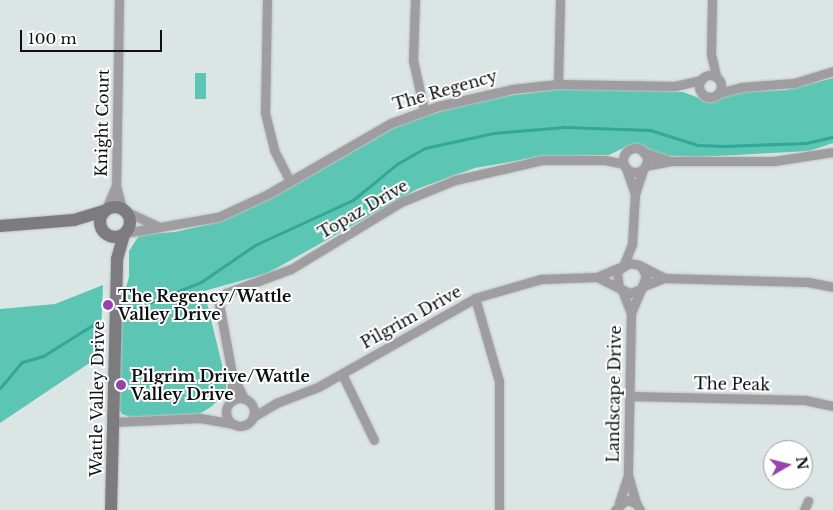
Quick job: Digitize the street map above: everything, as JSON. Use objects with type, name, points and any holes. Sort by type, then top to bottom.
[{"type":"street","name":"Knight Court","points":[[119,0],[116,186],[124,210]]},
{"type":"street","points":[[267,0],[265,113],[274,150],[290,180]]},
{"type":"street","points":[[415,0],[413,60],[424,110]]},
{"type":"street","points":[[558,84],[560,0]]},
{"type":"street","points":[[712,0],[711,54],[718,78],[719,93],[741,87],[794,83],[833,71]]},
{"type":"street","points":[[702,94],[702,78],[711,54]]},
{"type":"street","name":"The Regency","points":[[675,86],[702,78],[718,78]]},
{"type":"street","points":[[718,78],[741,87]]},
{"type":"street","name":"The Regency","points":[[125,234],[218,217],[290,180],[360,138],[424,110],[512,89],[558,84],[675,86],[713,97],[719,93]]},
{"type":"street","points":[[635,194],[625,166],[626,152],[632,148],[670,161]]},
{"type":"street","name":"Topaz Drive","points":[[229,404],[232,374],[219,309],[220,299],[226,293],[291,269],[401,202],[440,185],[512,164],[605,160],[626,152]]},
{"type":"street","points":[[643,152],[644,167],[635,194],[632,244],[616,280],[621,289],[630,293],[664,278],[808,282],[833,287]]},
{"type":"street","points":[[625,166],[636,172],[644,167],[670,161],[774,161],[833,152]]},
{"type":"street","name":"Topaz Drive","points":[[605,160],[625,166]]},
{"type":"street","name":"Knight Court","points":[[105,210],[116,186]]},
{"type":"street","points":[[0,226],[74,220],[105,210],[124,210],[160,227]]},
{"type":"street","points":[[104,233],[99,223],[105,210]]},
{"type":"street","points":[[74,220],[115,237],[125,234],[130,220],[124,210]]},
{"type":"street","name":"Wattle Valley Drive","points":[[104,233],[116,259]]},
{"type":"street","name":"Wattle Valley Drive","points":[[111,510],[116,259],[125,234]]},
{"type":"street","points":[[632,244],[646,276],[642,287]]},
{"type":"street","points":[[622,266],[641,266],[664,278]]},
{"type":"street","name":"Pilgrim Drive","points":[[233,424],[244,425],[276,403],[342,374],[475,298],[541,279],[597,277],[622,266]]},
{"type":"street","name":"Pilgrim Drive","points":[[597,277],[621,289]]},
{"type":"street","name":"Landscape Drive","points":[[630,313],[642,287]]},
{"type":"street","name":"Landscape Drive","points":[[617,506],[628,475],[630,313],[621,289]]},
{"type":"street","points":[[475,298],[499,381],[499,510]]},
{"type":"street","name":"Topaz Drive","points":[[232,374],[247,401],[253,417]]},
{"type":"street","points":[[342,374],[374,440]]},
{"type":"street","name":"The Peak","points":[[629,396],[805,400],[833,406]]},
{"type":"street","name":"Pilgrim Drive","points":[[229,404],[247,401],[276,403]]},
{"type":"street","points":[[113,422],[200,418],[233,424],[229,404],[200,418]]},
{"type":"street","name":"Landscape Drive","points":[[628,475],[641,508]]},
{"type":"street","points":[[617,506],[626,500],[641,508]]},
{"type":"street","points":[[804,510],[808,501]]},
{"type":"green space","points":[[195,73],[206,73],[206,99],[195,99]]},
{"type":"green space","points":[[833,78],[833,143],[809,151],[698,157],[664,156],[632,144],[609,155],[538,157],[475,168],[417,189],[268,273],[204,291],[226,381],[226,393],[211,407],[199,414],[130,417],[122,414],[116,404],[119,311],[129,277],[129,251],[140,234],[175,232],[218,222],[270,199],[401,124],[476,100],[560,89],[640,89],[683,92],[710,102],[736,92],[785,90]]},
{"type":"green space","points":[[103,285],[100,356],[0,423],[0,309],[55,304]]},
{"type":"waterway","points":[[131,310],[201,282],[255,245],[353,200],[397,164],[425,148],[493,133],[565,127],[650,130],[698,145],[724,146],[806,143],[833,137]]},
{"type":"waterway","points":[[0,388],[22,362],[43,356],[99,321]]},
{"type":"place","name":"The Regency/Wattle Valley Drive","points":[[108,305]]},
{"type":"place","name":"Pilgrim Drive/Wattle Valley Drive","points":[[121,385]]}]
